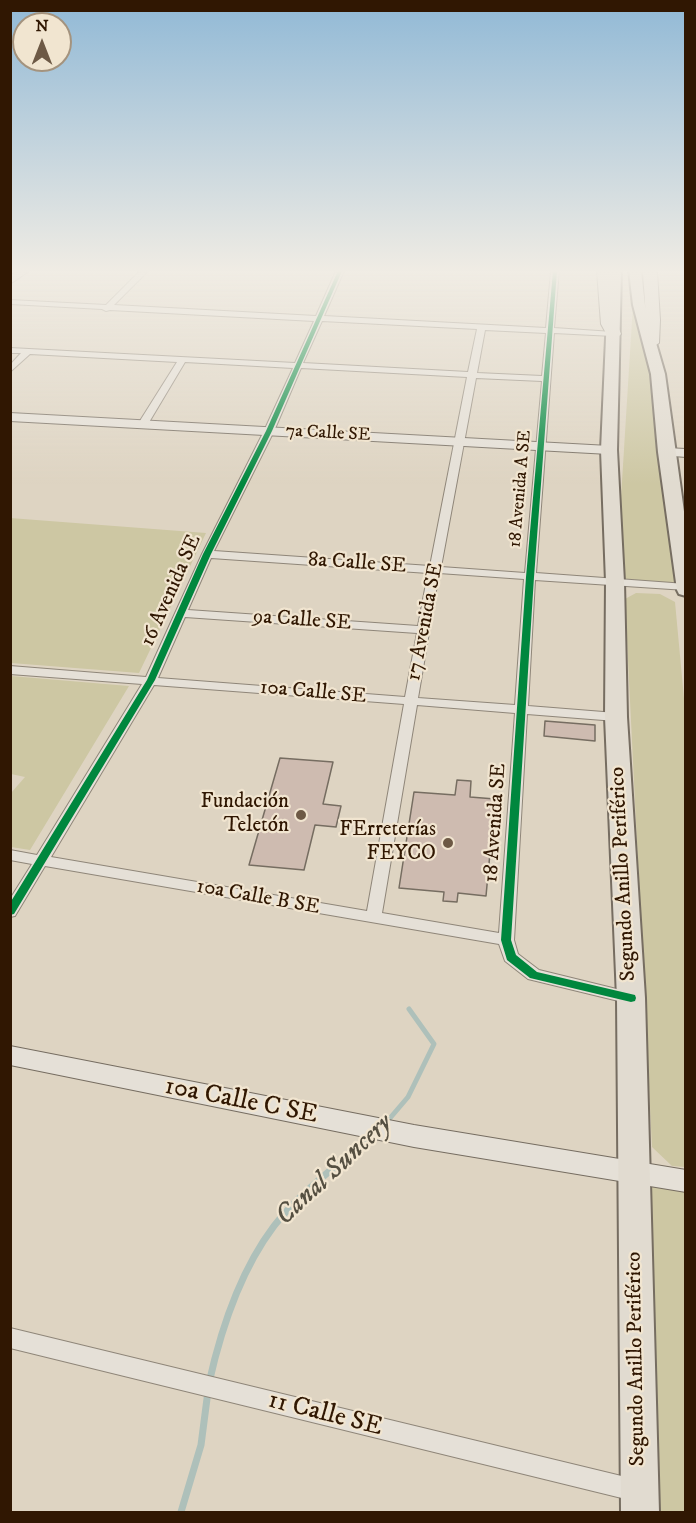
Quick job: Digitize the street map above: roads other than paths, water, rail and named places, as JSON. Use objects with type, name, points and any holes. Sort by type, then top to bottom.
[{"type":"main road","name":"Segundo Anillo Periférico","points":[[613,342],[609,450],[615,582],[616,717],[631,998],[640,1502]]},
{"type":"main road","points":[[651,343],[658,374],[666,452],[685,588]]},
{"type":"main road","name":"7a Calle SE","points":[[10,417],[609,450]]},
{"type":"main road","points":[[666,452],[686,453]]},
{"type":"main road","name":"10a Calle C SE","points":[[10,1056],[414,1136],[686,1181]]},
{"type":"street","name":"16 Avenida SE","points":[[10,912],[44,861],[151,680],[207,554],[269,431],[308,342]]},
{"type":"street","name":"17 Avenida SE","points":[[374,918],[423,630],[478,342]]},
{"type":"street","name":"18 Avenida A SE","points":[[522,709],[549,342]]},
{"type":"street","points":[[10,350],[546,379]]},
{"type":"street","points":[[10,370],[28,351]]},
{"type":"street","points":[[144,424],[183,359]]},
{"type":"street","name":"8a Calle SE","points":[[207,554],[685,588]]},
{"type":"street","name":"9a Calle SE","points":[[181,613],[423,630]]},
{"type":"street","name":"10a Calle SE","points":[[10,670],[616,717]]},
{"type":"street","name":"18 Avenida SE","points":[[506,940],[522,709]]},
{"type":"street","name":"10a Calle B SE","points":[[10,855],[506,940]]},
{"type":"street","points":[[506,940],[511,957],[534,975],[631,998]]},
{"type":"street","name":"11 Calle SE","points":[[10,1338],[232,1393],[640,1502]]},
{"type":"waterway","name":"Canal Suncery","points":[[385,1124],[408,1097],[434,1044],[409,1009]]},
{"type":"waterway","name":"Canal Suncery","points":[[359,1147],[372,1136]]},
{"type":"waterway","name":"Canal Suncery","points":[[209,1383],[219,1342],[233,1301],[262,1243],[274,1226],[315,1183],[361,1145]]},
{"type":"waterway","name":"Canal Suncery","points":[[181,1512],[201,1445],[208,1391]]},
{"type":"place","name":"Fundación Teletón","points":[[301,815]]},
{"type":"place","name":"FErreterías FEYCO","points":[[448,843]]}]
